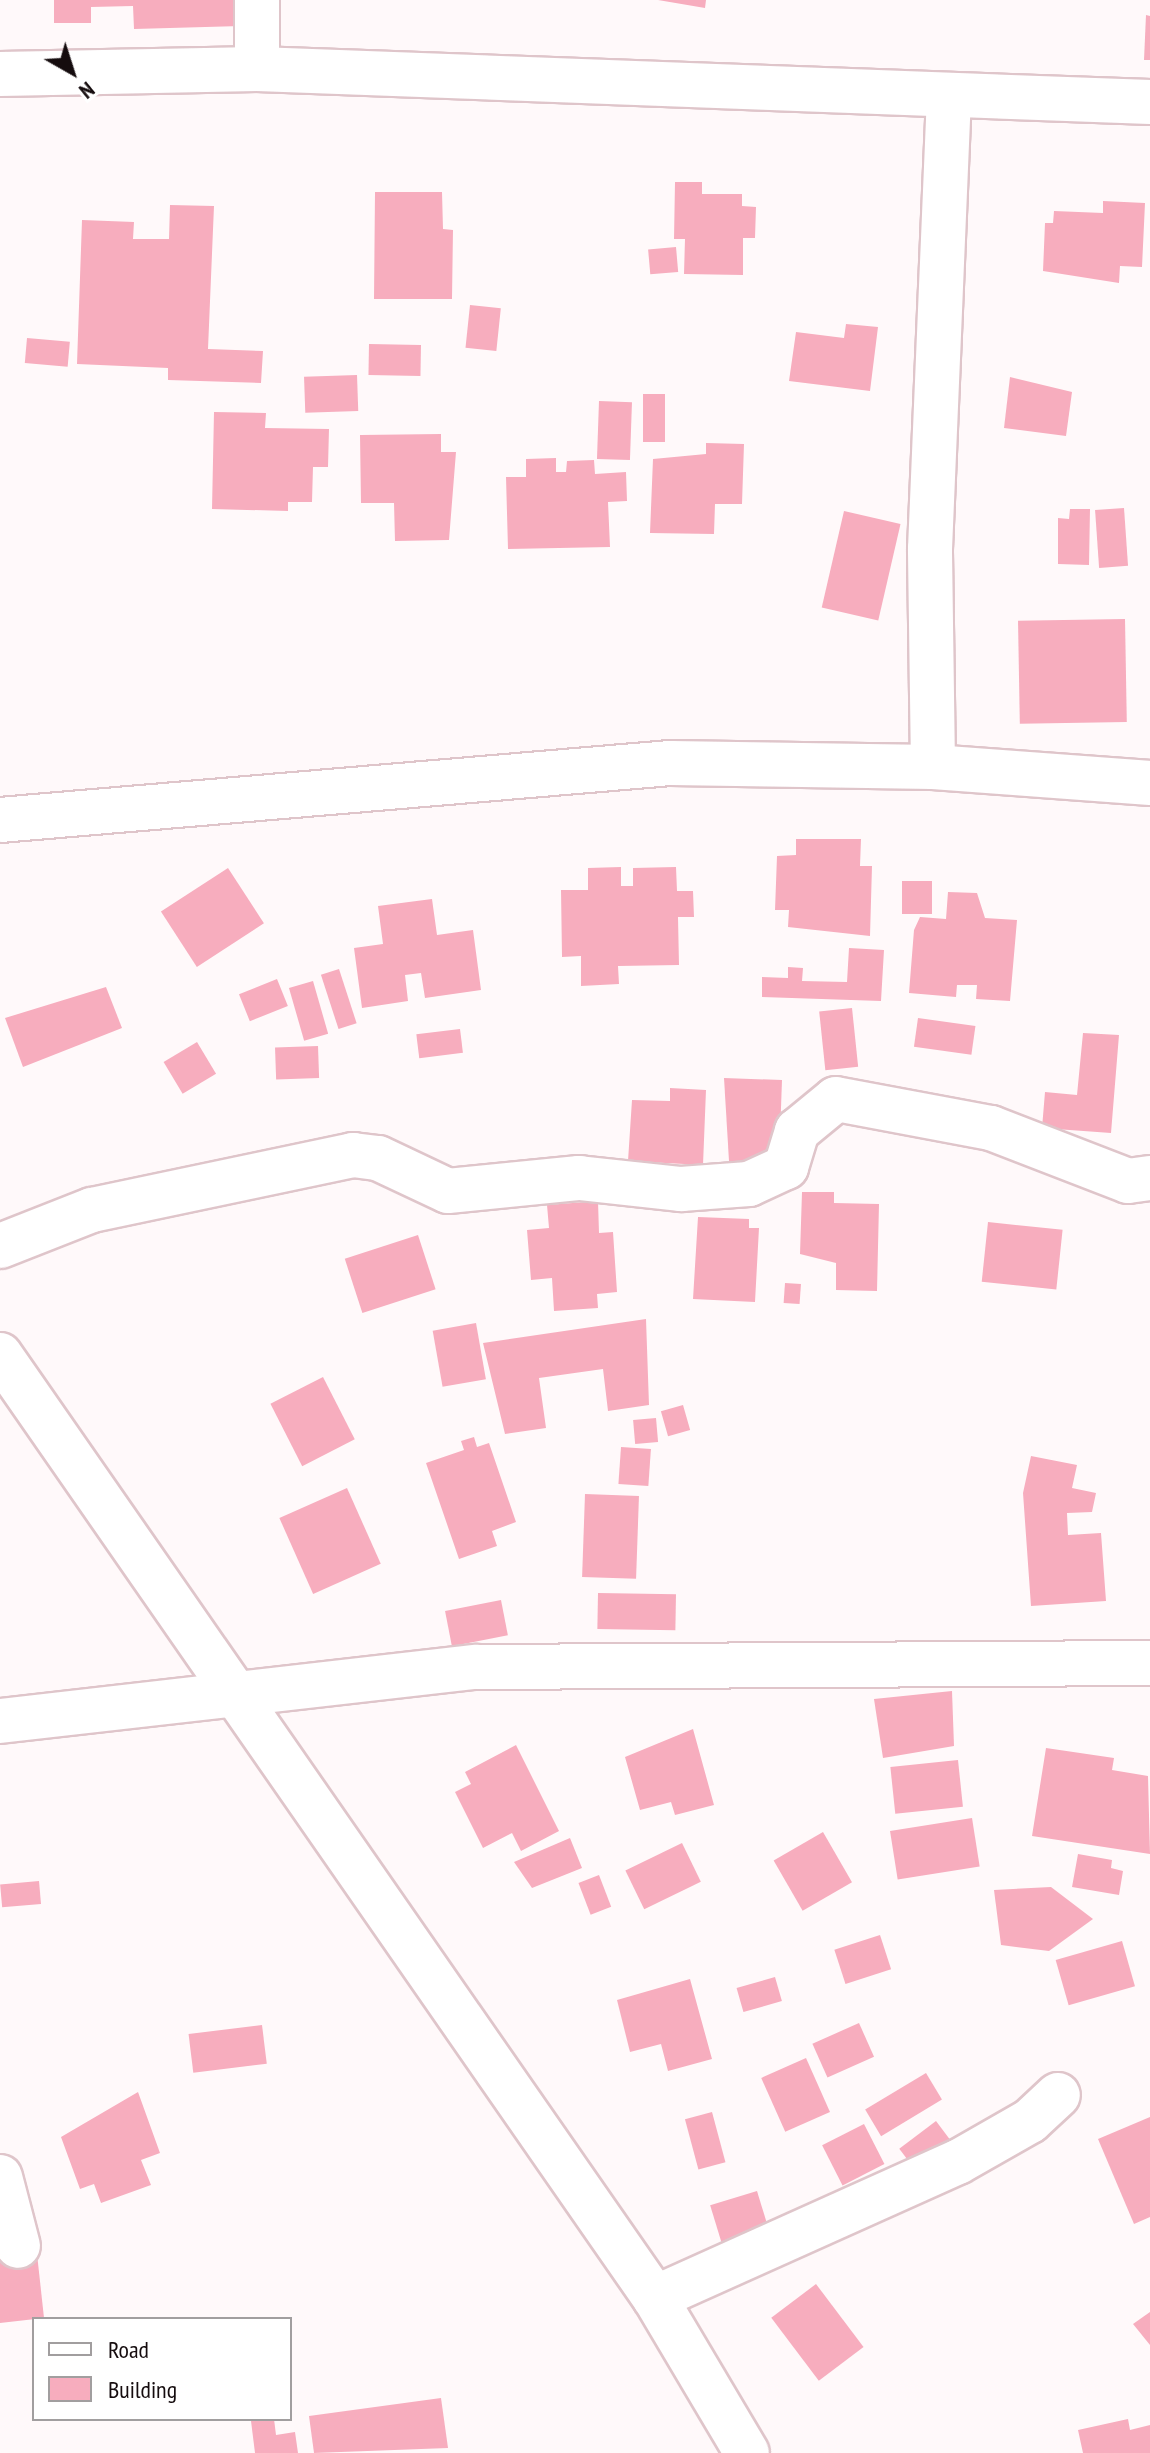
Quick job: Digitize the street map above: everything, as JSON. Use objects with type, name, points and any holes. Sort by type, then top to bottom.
[{"type":"street","points":[[257,0],[257,69]]},
{"type":"street","points":[[0,74],[257,69],[949,100],[1150,102]]},
{"type":"street","points":[[933,767],[930,549],[949,100]]},
{"type":"street","points":[[0,820],[671,763],[933,767],[1150,783]]},
{"type":"street","points":[[0,1246],[92,1210],[353,1155],[378,1158],[448,1191],[579,1178],[681,1189],[749,1184],[786,1167],[797,1131],[836,1099],[991,1128],[1128,1181],[1150,1178]]},
{"type":"street","points":[[0,1355],[243,1699],[311,1810],[414,1946],[655,2298],[747,2453]]},
{"type":"street","points":[[0,1721],[243,1699],[477,1667],[1150,1663]]},
{"type":"street","points":[[655,2298],[958,2162],[1030,2121],[1058,2095]]},
{"type":"street","points":[[0,2177],[18,2246]]},
{"type":"building","points":[[54,0],[240,0],[241,26],[134,29],[133,6],[91,7],[91,23],[54,23]]},
{"type":"building","points":[[658,0],[706,0],[705,8]]},
{"type":"building","points":[[1146,15],[1150,16],[1150,60],[1144,60]]},
{"type":"building","points":[[675,182],[702,182],[702,194],[742,194],[742,206],[756,207],[755,238],[743,238],[743,275],[684,274],[685,239],[674,239]]},
{"type":"building","points":[[375,192],[442,192],[443,229],[453,230],[452,299],[374,299]]},
{"type":"building","points":[[1103,201],[1145,203],[1142,267],[1120,266],[1119,283],[1043,271],[1045,223],[1053,223],[1054,211],[1103,213]]},
{"type":"building","points":[[170,205],[214,206],[208,349],[263,351],[261,383],[168,380],[168,368],[77,364],[82,220],[134,222],[133,239],[169,239]]},
{"type":"building","points":[[676,247],[678,272],[650,274],[648,249]]},
{"type":"building","points":[[470,305],[501,308],[496,351],[466,348]]},
{"type":"building","points":[[846,324],[878,327],[870,391],[789,381],[796,332],[844,338]]},
{"type":"building","points":[[27,338],[70,342],[68,367],[25,363]]},
{"type":"building","points":[[369,344],[421,345],[420,376],[368,375]]},
{"type":"building","points":[[357,375],[358,411],[305,413],[304,377]]},
{"type":"building","points":[[1010,377],[1072,392],[1066,436],[1004,428]]},
{"type":"building","points":[[643,394],[665,394],[665,442],[643,442]]},
{"type":"building","points":[[599,401],[632,402],[630,460],[597,459]]},
{"type":"building","points":[[214,412],[266,413],[265,428],[329,429],[328,467],[313,467],[312,502],[288,502],[288,511],[212,509]]},
{"type":"building","points":[[441,434],[441,452],[456,452],[449,540],[395,541],[394,503],[361,503],[360,435]]},
{"type":"building","points":[[706,443],[744,444],[742,504],[715,504],[714,534],[650,533],[653,459],[706,454]]},
{"type":"building","points":[[556,458],[556,472],[566,472],[567,461],[594,460],[595,474],[626,472],[627,501],[608,502],[610,547],[508,549],[506,477],[526,477],[526,459]]},
{"type":"building","points":[[1124,508],[1128,566],[1099,568],[1095,510]]},
{"type":"building","points":[[1070,509],[1090,509],[1089,565],[1058,564],[1058,518],[1069,519]]},
{"type":"building","points":[[844,511],[901,524],[878,621],[822,607]]},
{"type":"building","points":[[1125,619],[1127,722],[1020,724],[1018,621]]},
{"type":"building","points":[[796,839],[861,839],[860,866],[872,866],[870,936],[788,927],[789,910],[775,910],[777,856],[796,855]]},
{"type":"building","points":[[621,867],[621,886],[633,886],[633,868],[676,867],[677,891],[693,891],[694,917],[678,917],[679,965],[618,966],[619,984],[581,986],[581,956],[562,957],[561,890],[588,890],[588,868]]},
{"type":"building","points":[[228,868],[264,923],[197,967],[161,912]]},
{"type":"building","points":[[902,881],[932,881],[932,914],[902,914]]},
{"type":"building","points":[[948,892],[977,893],[985,918],[1017,920],[1010,1001],[976,999],[977,985],[957,985],[956,997],[909,993],[914,930],[920,917],[946,919]]},
{"type":"building","points":[[432,899],[437,935],[473,930],[481,990],[425,998],[421,973],[405,975],[408,1001],[362,1008],[354,948],[383,944],[378,906]]},
{"type":"building","points":[[849,948],[884,950],[881,1001],[762,997],[762,977],[788,978],[788,967],[803,968],[802,981],[847,982]]},
{"type":"building","points":[[339,969],[357,1023],[339,1029],[321,975]]},
{"type":"building","points":[[277,979],[288,1006],[250,1021],[239,994]]},
{"type":"building","points":[[313,981],[328,1034],[304,1041],[289,988]]},
{"type":"building","points":[[106,987],[122,1028],[23,1067],[5,1018]]},
{"type":"building","points":[[852,1008],[858,1067],[825,1070],[819,1011]]},
{"type":"building","points":[[918,1018],[975,1026],[971,1055],[914,1047]]},
{"type":"building","points":[[460,1029],[463,1053],[419,1058],[416,1034]]},
{"type":"building","points":[[1083,1033],[1119,1035],[1111,1133],[1042,1128],[1045,1092],[1077,1095]]},
{"type":"building","points":[[197,1042],[216,1074],[183,1094],[164,1062]]},
{"type":"building","points":[[318,1046],[319,1078],[276,1079],[275,1048]]},
{"type":"building","points":[[724,1078],[782,1080],[779,1163],[729,1161]]},
{"type":"building","points":[[670,1088],[706,1090],[703,1165],[628,1161],[632,1100],[670,1101]]},
{"type":"building","points":[[802,1192],[834,1192],[834,1203],[879,1204],[877,1291],[836,1290],[836,1263],[800,1254]]},
{"type":"building","points":[[598,1201],[599,1233],[613,1232],[617,1292],[597,1294],[598,1308],[554,1311],[552,1278],[531,1280],[527,1230],[549,1228],[547,1205]]},
{"type":"building","points":[[698,1217],[749,1219],[749,1228],[759,1228],[755,1302],[693,1299]]},
{"type":"building","points":[[988,1222],[1063,1230],[1056,1290],[982,1282]]},
{"type":"building","points":[[418,1235],[436,1289],[362,1313],[345,1259]]},
{"type":"building","points":[[785,1283],[801,1284],[800,1304],[784,1303]]},
{"type":"building","points":[[646,1319],[649,1405],[608,1411],[603,1369],[539,1378],[546,1428],[505,1434],[483,1343]]},
{"type":"building","points":[[476,1323],[486,1379],[443,1387],[433,1331]]},
{"type":"building","points":[[323,1377],[355,1439],[302,1466],[270,1404]]},
{"type":"building","points":[[683,1405],[690,1430],[668,1436],[661,1411]]},
{"type":"building","points":[[656,1418],[658,1442],[635,1444],[633,1420]]},
{"type":"building","points":[[474,1437],[477,1447],[489,1443],[516,1522],[492,1531],[497,1546],[459,1559],[426,1463],[464,1450],[461,1441]]},
{"type":"building","points":[[621,1447],[651,1449],[648,1486],[618,1484]]},
{"type":"building","points":[[1031,1456],[1077,1465],[1072,1488],[1096,1493],[1092,1512],[1067,1513],[1068,1535],[1101,1533],[1106,1601],[1031,1606],[1023,1493]]},
{"type":"building","points":[[347,1488],[381,1564],[313,1594],[279,1518]]},
{"type":"building","points":[[585,1494],[639,1496],[636,1579],[582,1577]]},
{"type":"building","points":[[598,1593],[676,1594],[675,1630],[597,1629]]},
{"type":"building","points":[[501,1600],[508,1635],[452,1646],[445,1611]]},
{"type":"building","points":[[952,1691],[954,1746],[883,1758],[874,1699]]},
{"type":"building","points":[[693,1729],[714,1805],[675,1815],[671,1802],[640,1810],[625,1757]]},
{"type":"building","points":[[516,1745],[559,1831],[521,1851],[512,1833],[483,1848],[455,1792],[471,1784],[465,1772]]},
{"type":"building","points":[[1046,1748],[1114,1758],[1112,1770],[1148,1776],[1150,1854],[1032,1836]]},
{"type":"building","points":[[958,1760],[963,1807],[895,1814],[890,1767]]},
{"type":"building","points":[[972,1818],[980,1866],[898,1879],[890,1831]]},
{"type":"building","points":[[823,1832],[852,1882],[803,1911],[774,1860]]},
{"type":"building","points":[[570,1838],[582,1868],[532,1888],[514,1862]]},
{"type":"building","points":[[682,1843],[701,1882],[644,1909],[625,1871]]},
{"type":"building","points":[[1078,1854],[1112,1860],[1111,1868],[1123,1871],[1119,1895],[1072,1887]]},
{"type":"building","points":[[599,1875],[611,1907],[591,1915],[578,1883]]},
{"type":"building","points":[[39,1881],[41,1904],[2,1907],[0,1884]]},
{"type":"building","points":[[1051,1887],[1093,1919],[1049,1951],[1001,1945],[994,1890]]},
{"type":"building","points":[[880,1935],[891,1969],[845,1984],[834,1950]]},
{"type":"building","points":[[1122,1941],[1135,1986],[1069,2005],[1056,1960]]},
{"type":"building","points":[[775,1977],[782,2001],[743,2012],[737,1988]]},
{"type":"building","points":[[690,1979],[712,2059],[668,2071],[661,2044],[630,2052],[617,2000]]},
{"type":"building","points":[[859,2023],[874,2057],[827,2078],[812,2044]]},
{"type":"building","points":[[262,2025],[267,2064],[193,2073],[189,2034]]},
{"type":"building","points":[[806,2058],[830,2112],[785,2132],[761,2078]]},
{"type":"building","points":[[926,2073],[942,2100],[881,2136],[865,2110]]},
{"type":"building","points":[[138,2092],[160,2153],[141,2160],[151,2185],[101,2203],[94,2184],[80,2189],[61,2137]]},
{"type":"building","points":[[712,2112],[725,2162],[698,2169],[685,2119]]},
{"type":"building","points":[[1150,2117],[1150,2217],[1134,2224],[1098,2139]]},
{"type":"building","points":[[936,2121],[956,2148],[920,2176],[899,2149]]},
{"type":"building","points":[[864,2124],[884,2164],[843,2185],[822,2145]]},
{"type":"building","points":[[757,2191],[772,2242],[726,2256],[710,2205]]},
{"type":"building","points":[[37,2254],[44,2317],[0,2323],[0,2258]]},
{"type":"building","points":[[816,2284],[864,2347],[819,2381],[771,2318]]},
{"type":"building","points":[[1150,2312],[1150,2345],[1133,2324]]},
{"type":"building","points":[[441,2398],[448,2448],[314,2453],[309,2416]]},
{"type":"building","points":[[1128,2419],[1130,2430],[1150,2425],[1150,2453],[1083,2453],[1078,2430]]},
{"type":"building","points":[[251,2421],[274,2421],[276,2435],[295,2432],[298,2453],[255,2453]]}]
